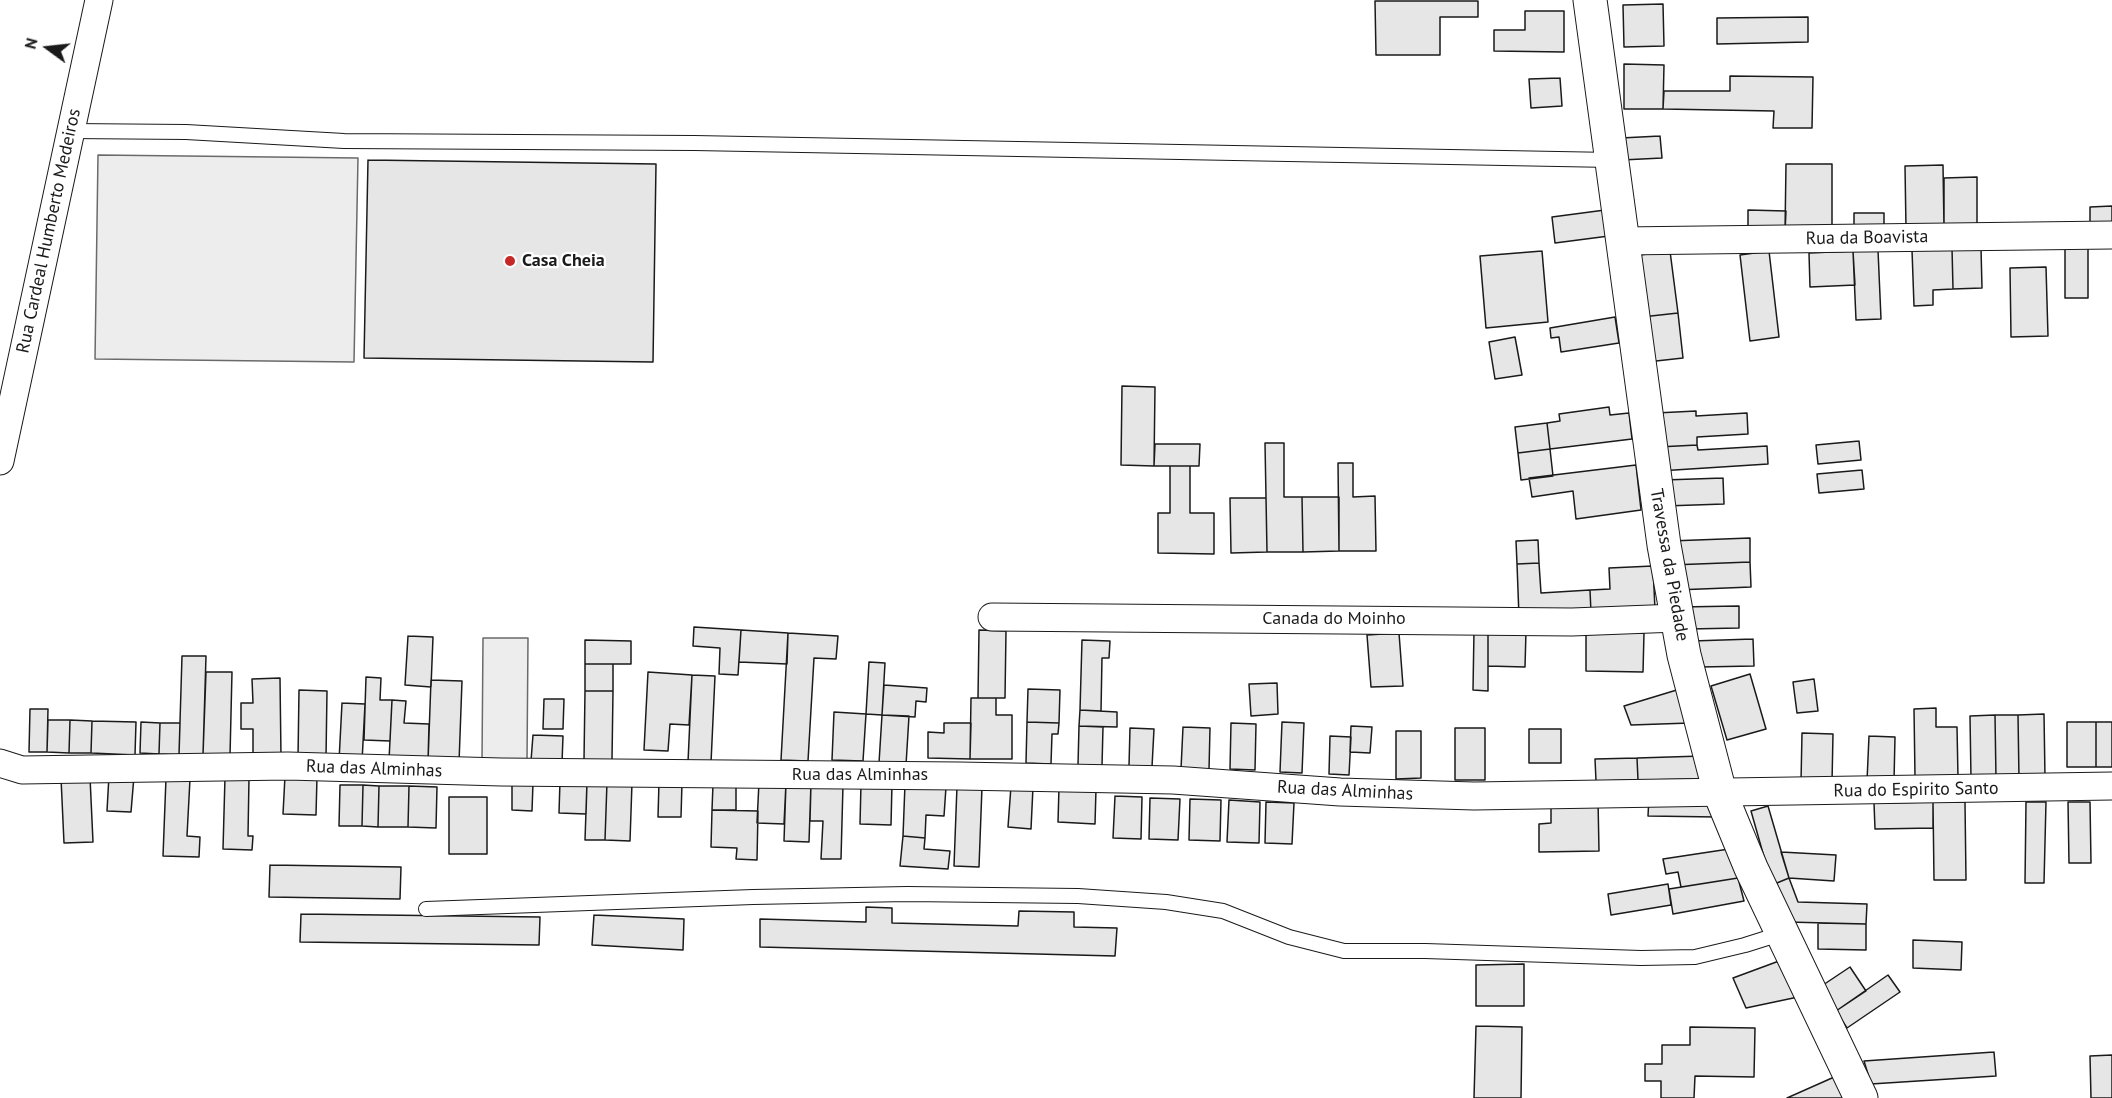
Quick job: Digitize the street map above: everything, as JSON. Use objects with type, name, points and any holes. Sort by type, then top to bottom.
[{"type":"street","name":"Rua Cardeal Humberto Medeiros","points":[[0,461],[99,0]]},
{"type":"street","name":"Travessa da Piedade","points":[[1590,0],[1664,545],[1684,655],[1720,793],[1751,868],[1862,1098]]},
{"type":"street","name":"Rua da Boavista","points":[[1621,241],[2112,235]]},
{"type":"street","name":"Canada do Moinho","points":[[992,617],[1572,622],[1677,618]]},
{"type":"street","name":"Rua das Alminhas","points":[[0,763],[22,770],[288,766],[501,772],[1173,780],[1340,792],[1474,796],[1720,793]]},
{"type":"street","name":"Rua do Espirito Santo","points":[[1720,793],[2112,786]]},
{"type":"lane","points":[[71,131],[186,132],[344,141],[706,143],[1612,160]]},
{"type":"lane","points":[[426,909],[765,896],[907,894],[1078,897],[1166,902],[1223,911],[1289,937],[1344,951],[1425,951],[1641,958],[1695,957],[1784,933]]},
{"type":"shaded area","points":[[98,155],[358,158],[354,362],[95,359]]},
{"type":"shaded area","points":[[483,638],[528,638],[527,761],[482,760]]},
{"type":"building","points":[[1375,1],[1478,1],[1478,17],[1440,17],[1440,55],[1376,55]]},
{"type":"building","points":[[1663,4],[1664,46],[1624,47],[1623,5]]},
{"type":"building","points":[[1525,11],[1564,11],[1564,52],[1494,51],[1494,30],[1525,30]]},
{"type":"building","points":[[1808,17],[1808,42],[1717,44],[1717,18]]},
{"type":"building","points":[[1624,64],[1664,65],[1663,109],[1624,109]]},
{"type":"building","points":[[1730,76],[1813,77],[1812,128],[1773,128],[1774,111],[1663,109],[1664,91],[1730,91]]},
{"type":"building","points":[[1560,78],[1562,106],[1531,108],[1529,79]]},
{"type":"building","points":[[1660,136],[1662,158],[1622,160],[1621,138]]},
{"type":"building","name":"Casa Cheia","points":[[368,160],[656,164],[653,362],[364,358]]},
{"type":"building","points":[[1786,164],[1832,164],[1832,232],[1785,232]]},
{"type":"building","points":[[1943,165],[1944,228],[1906,229],[1905,166]]},
{"type":"building","points":[[1977,177],[1977,228],[1944,228],[1944,178]]},
{"type":"building","points":[[2112,206],[2112,228],[2090,228],[2090,207]]},
{"type":"building","points":[[1605,210],[1609,236],[1555,243],[1552,217]]},
{"type":"building","points":[[1748,210],[1786,211],[1785,232],[1748,231]]},
{"type":"building","points":[[1854,213],[1884,213],[1884,231],[1854,232]]},
{"type":"building","points":[[1952,248],[1981,248],[1982,288],[1953,289]]},
{"type":"building","points":[[1952,248],[1953,289],[1933,290],[1933,305],[1914,306],[1912,250]]},
{"type":"building","points":[[2065,248],[2088,248],[2088,298],[2065,298]]},
{"type":"building","points":[[1878,250],[1881,319],[1856,320],[1853,251]]},
{"type":"building","points":[[1542,251],[1548,322],[1486,328],[1480,256]]},
{"type":"building","points":[[1670,251],[1678,313],[1642,317],[1640,255]]},
{"type":"building","points":[[1769,251],[1779,337],[1750,341],[1740,255]]},
{"type":"building","points":[[1853,251],[1855,285],[1810,287],[1809,253]]},
{"type":"building","points":[[2046,267],[2048,336],[2011,337],[2010,268]]},
{"type":"building","points":[[1678,313],[1683,358],[1647,362],[1642,317]]},
{"type":"building","points":[[1615,317],[1619,343],[1561,352],[1559,337],[1551,338],[1550,328]]},
{"type":"building","points":[[1515,337],[1522,375],[1495,379],[1489,342]]},
{"type":"building","points":[[1122,386],[1155,387],[1154,466],[1121,465]]},
{"type":"building","points":[[1609,407],[1610,415],[1629,413],[1632,439],[1550,449],[1547,423],[1560,421],[1559,414]]},
{"type":"building","points":[[1696,411],[1696,416],[1747,413],[1748,434],[1697,437],[1697,445],[1658,447],[1656,413]]},
{"type":"building","points":[[1547,423],[1550,449],[1518,453],[1515,427]]},
{"type":"building","points":[[1859,441],[1861,460],[1818,464],[1816,445]]},
{"type":"building","points":[[1265,443],[1284,443],[1284,497],[1302,497],[1303,552],[1267,552]]},
{"type":"building","points":[[1155,444],[1200,444],[1199,466],[1154,466]]},
{"type":"building","points":[[1697,445],[1698,450],[1767,446],[1768,464],[1659,471],[1658,447]]},
{"type":"building","points":[[1550,449],[1553,476],[1521,480],[1518,453]]},
{"type":"building","points":[[1338,463],[1353,463],[1353,497],[1375,496],[1376,551],[1339,551]]},
{"type":"building","points":[[1636,465],[1641,510],[1576,519],[1573,491],[1532,497],[1529,478]]},
{"type":"building","points":[[1170,466],[1190,466],[1190,513],[1214,513],[1214,554],[1158,553],[1158,513],[1170,513]]},
{"type":"building","points":[[1862,470],[1864,489],[1819,493],[1817,474]]},
{"type":"building","points":[[1723,478],[1724,504],[1665,506],[1664,480]]},
{"type":"building","points":[[1302,497],[1339,497],[1339,551],[1303,552]]},
{"type":"building","points":[[1230,498],[1266,498],[1267,552],[1231,553]]},
{"type":"building","points":[[1750,538],[1750,562],[1671,565],[1670,541]]},
{"type":"building","points":[[1538,540],[1539,563],[1517,564],[1516,541]]},
{"type":"building","points":[[1750,562],[1751,587],[1676,590],[1671,565]]},
{"type":"building","points":[[1539,563],[1541,593],[1590,590],[1591,613],[1519,617],[1517,564]]},
{"type":"building","points":[[1653,566],[1655,610],[1591,613],[1590,590],[1610,589],[1609,568]]},
{"type":"building","points":[[1739,606],[1739,628],[1689,629],[1679,607]]},
{"type":"building","points":[[694,627],[741,630],[738,675],[719,674],[720,648],[693,646]]},
{"type":"building","points":[[741,630],[788,633],[787,664],[739,662]]},
{"type":"building","points":[[979,630],[1006,631],[1005,698],[978,698]]},
{"type":"building","points":[[1474,630],[1488,630],[1488,691],[1473,690]]},
{"type":"building","points":[[1488,630],[1526,631],[1525,667],[1488,666]]},
{"type":"building","points":[[788,633],[838,636],[836,659],[814,658],[808,761],[781,760]]},
{"type":"building","points":[[1399,633],[1403,686],[1371,687],[1367,635]]},
{"type":"building","points":[[1586,633],[1644,633],[1643,672],[1586,671]]},
{"type":"building","points":[[408,636],[433,637],[431,687],[405,685]]},
{"type":"building","points":[[1753,639],[1754,666],[1700,667],[1692,641]]},
{"type":"building","points":[[585,640],[631,641],[631,664],[585,664]]},
{"type":"building","points":[[1082,640],[1110,641],[1109,658],[1102,658],[1101,711],[1080,710]]},
{"type":"building","points":[[182,656],[206,656],[203,755],[179,755]]},
{"type":"building","points":[[869,662],[885,663],[882,715],[866,714]]},
{"type":"building","points":[[585,664],[613,664],[613,691],[585,691]]},
{"type":"building","points":[[206,672],[232,672],[230,756],[203,755]]},
{"type":"building","points":[[648,672],[692,675],[689,725],[670,724],[668,751],[644,750]]},
{"type":"building","points":[[1750,674],[1766,729],[1727,740],[1711,686]]},
{"type":"building","points":[[692,675],[715,676],[711,763],[688,762]]},
{"type":"building","points":[[366,677],[381,678],[380,700],[392,700],[390,741],[364,740]]},
{"type":"building","points":[[280,678],[281,757],[253,757],[253,729],[241,729],[241,703],[253,703],[252,679]]},
{"type":"building","points":[[1814,679],[1818,711],[1797,713],[1793,682]]},
{"type":"building","points":[[431,680],[462,681],[459,763],[428,762]]},
{"type":"building","points":[[1277,683],[1278,714],[1251,716],[1249,684]]},
{"type":"building","points":[[884,685],[927,688],[926,702],[916,701],[915,717],[882,715]]},
{"type":"building","points":[[1028,689],[1060,690],[1059,723],[1027,722]]},
{"type":"building","points":[[1680,689],[1690,723],[1631,725],[1624,706]]},
{"type":"building","points":[[299,690],[327,691],[326,758],[298,758]]},
{"type":"building","points":[[585,691],[613,691],[612,760],[584,760]]},
{"type":"building","points":[[971,698],[996,698],[996,715],[1012,715],[1012,759],[970,759]]},
{"type":"building","points":[[544,699],[564,699],[563,729],[543,729]]},
{"type":"building","points":[[392,700],[406,701],[404,723],[429,724],[428,762],[389,760]]},
{"type":"building","points":[[342,703],[365,704],[362,762],[339,761]]},
{"type":"building","points":[[1936,708],[1936,727],[1957,727],[1958,777],[1915,777],[1914,709]]},
{"type":"building","points":[[30,709],[48,709],[47,752],[29,752]]},
{"type":"building","points":[[1080,710],[1117,712],[1117,727],[1079,726]]},
{"type":"building","points":[[834,712],[866,714],[863,761],[832,760]]},
{"type":"building","points":[[2044,714],[2045,778],[2019,779],[2018,715]]},
{"type":"building","points":[[882,715],[909,716],[906,765],[879,763]]},
{"type":"building","points":[[1995,715],[2018,715],[2019,779],[1996,779]]},
{"type":"building","points":[[1995,715],[1996,779],[1971,779],[1970,716]]},
{"type":"building","points":[[48,720],[70,720],[69,753],[47,752]]},
{"type":"building","points":[[70,720],[92,721],[91,753],[69,753]]},
{"type":"building","points":[[92,721],[136,722],[135,755],[91,753]]},
{"type":"building","points":[[141,722],[160,723],[159,754],[140,753]]},
{"type":"building","points":[[1027,722],[1059,723],[1058,734],[1052,734],[1051,764],[1026,763]]},
{"type":"building","points":[[1282,722],[1304,723],[1302,773],[1280,772]]},
{"type":"building","points":[[2067,722],[2096,722],[2096,767],[2067,767]]},
{"type":"building","points":[[2096,722],[2112,722],[2112,767],[2096,767]]},
{"type":"building","points":[[160,723],[180,723],[179,755],[159,754]]},
{"type":"building","points":[[944,723],[971,723],[970,759],[928,758],[928,732],[944,733]]},
{"type":"building","points":[[1231,723],[1256,724],[1255,770],[1230,769]]},
{"type":"building","points":[[1079,726],[1103,727],[1102,766],[1078,765]]},
{"type":"building","points":[[1351,726],[1372,727],[1370,753],[1350,752]]},
{"type":"building","points":[[1183,727],[1210,728],[1209,770],[1181,769]]},
{"type":"building","points":[[1130,728],[1154,729],[1152,767],[1129,766]]},
{"type":"building","points":[[1455,728],[1485,728],[1485,780],[1455,780]]},
{"type":"building","points":[[1529,729],[1561,729],[1561,763],[1529,763]]},
{"type":"building","points":[[1396,731],[1421,731],[1421,778],[1396,779]]},
{"type":"building","points":[[1802,733],[1833,734],[1832,783],[1801,782]]},
{"type":"building","points":[[533,735],[563,736],[562,763],[531,761]]},
{"type":"building","points":[[1330,736],[1351,737],[1349,775],[1329,774]]},
{"type":"building","points":[[1869,736],[1895,737],[1894,781],[1867,781]]},
{"type":"building","points":[[1702,756],[1706,779],[1638,780],[1637,758]]},
{"type":"building","points":[[1637,758],[1638,780],[1596,781],[1595,759]]},
{"type":"building","points":[[109,775],[134,776],[131,812],[107,811]]},
{"type":"building","points":[[285,776],[317,777],[316,815],[283,814]]},
{"type":"building","points":[[90,777],[93,842],[64,843],[61,778]]},
{"type":"building","points":[[225,777],[249,778],[248,836],[253,836],[252,850],[223,849]]},
{"type":"building","points":[[166,778],[190,779],[187,836],[200,837],[199,857],[163,856]]},
{"type":"building","points":[[560,781],[587,782],[586,814],[559,813]]},
{"type":"building","points":[[587,782],[607,782],[605,840],[585,840]]},
{"type":"building","points":[[607,782],[632,783],[630,841],[605,840]]},
{"type":"building","points":[[659,782],[682,783],[681,817],[658,817]]},
{"type":"building","points":[[759,782],[786,783],[784,824],[757,823]]},
{"type":"building","points":[[512,783],[533,783],[532,811],[512,810]]},
{"type":"building","points":[[786,783],[811,783],[809,842],[784,841]]},
{"type":"building","points":[[811,783],[843,785],[841,859],[821,859],[823,821],[810,821]]},
{"type":"building","points":[[713,784],[736,784],[736,810],[712,810]]},
{"type":"building","points":[[861,784],[892,784],[891,825],[860,824]]},
{"type":"building","points":[[905,784],[946,787],[944,816],[926,815],[925,838],[903,836]]},
{"type":"building","points":[[340,785],[363,785],[362,826],[339,826]]},
{"type":"building","points":[[363,785],[379,786],[378,827],[362,826]]},
{"type":"building","points":[[379,786],[409,786],[408,827],[378,827]]},
{"type":"building","points":[[409,786],[437,787],[436,828],[408,827]]},
{"type":"building","points":[[957,786],[982,787],[979,867],[954,866]]},
{"type":"building","points":[[1011,786],[1033,787],[1031,829],[1008,827]]},
{"type":"building","points":[[1059,787],[1096,789],[1095,824],[1058,822]]},
{"type":"building","points":[[1115,796],[1142,797],[1141,839],[1113,838]]},
{"type":"building","points":[[449,797],[487,797],[487,854],[449,854]]},
{"type":"building","points":[[1649,797],[1711,797],[1717,817],[1648,816]]},
{"type":"building","points":[[1150,798],[1180,799],[1178,840],[1149,839]]},
{"type":"building","points":[[1190,799],[1221,800],[1220,841],[1189,840]]},
{"type":"building","points":[[1229,800],[1260,802],[1259,843],[1227,842]]},
{"type":"building","points":[[1551,800],[1598,800],[1599,851],[1539,852],[1539,824],[1551,823]]},
{"type":"building","points":[[1266,802],[1294,803],[1292,844],[1265,843]]},
{"type":"building","points":[[1933,802],[1965,802],[1966,880],[1934,880]]},
{"type":"building","points":[[1933,802],[1933,828],[1875,829],[1874,803]]},
{"type":"building","points":[[2026,802],[2046,802],[2044,883],[2025,883]]},
{"type":"building","points":[[2068,802],[2090,802],[2091,863],[2069,863]]},
{"type":"building","points":[[1768,806],[1789,878],[1772,885],[1751,811]]},
{"type":"building","points":[[712,810],[758,811],[757,860],[736,859],[737,848],[711,847]]},
{"type":"building","points":[[903,836],[925,838],[924,849],[950,851],[948,869],[900,866]]},
{"type":"building","points":[[1729,849],[1738,878],[1681,887],[1678,872],[1666,874],[1663,859]]},
{"type":"building","points":[[1781,852],[1836,855],[1834,881],[1789,878]]},
{"type":"building","points":[[270,865],[401,867],[400,899],[269,897]]},
{"type":"building","points":[[1738,878],[1744,901],[1673,914],[1669,889]]},
{"type":"building","points":[[1789,878],[1798,902],[1867,904],[1866,924],[1787,922],[1772,885]]},
{"type":"building","points":[[1668,884],[1671,905],[1611,915],[1608,894]]},
{"type":"building","points":[[866,907],[892,908],[892,923],[1018,926],[1019,911],[1074,912],[1074,927],[1117,928],[1115,956],[760,947],[760,919],[866,922]]},
{"type":"building","points":[[301,914],[540,917],[539,945],[300,942]]},
{"type":"building","points":[[594,915],[684,919],[683,950],[592,945]]},
{"type":"building","points":[[1818,923],[1866,924],[1866,950],[1818,949]]},
{"type":"building","points":[[1913,940],[1962,942],[1961,970],[1913,968]]},
{"type":"building","points":[[1779,961],[1798,997],[1746,1008],[1733,978]]},
{"type":"building","points":[[1524,964],[1524,1006],[1476,1006],[1476,965]]},
{"type":"building","points":[[1850,967],[1866,991],[1836,1011],[1820,987]]},
{"type":"building","points":[[1888,975],[1900,992],[1847,1028],[1836,1011]]},
{"type":"building","points":[[1476,1026],[1522,1027],[1521,1098],[1474,1098]]},
{"type":"building","points":[[1690,1027],[1755,1028],[1754,1077],[1695,1076],[1694,1098],[1661,1098],[1661,1081],[1645,1081],[1645,1064],[1662,1064],[1662,1045],[1690,1045]]},
{"type":"building","points":[[1994,1052],[1996,1076],[1871,1084],[1864,1061]]},
{"type":"building","points":[[2112,1055],[2112,1098],[2091,1098],[2090,1056]]},
{"type":"building","points":[[1841,1074],[1851,1098],[1787,1098]]},
{"type":"place","name":"Casa Cheia","points":[[510,261]]}]
